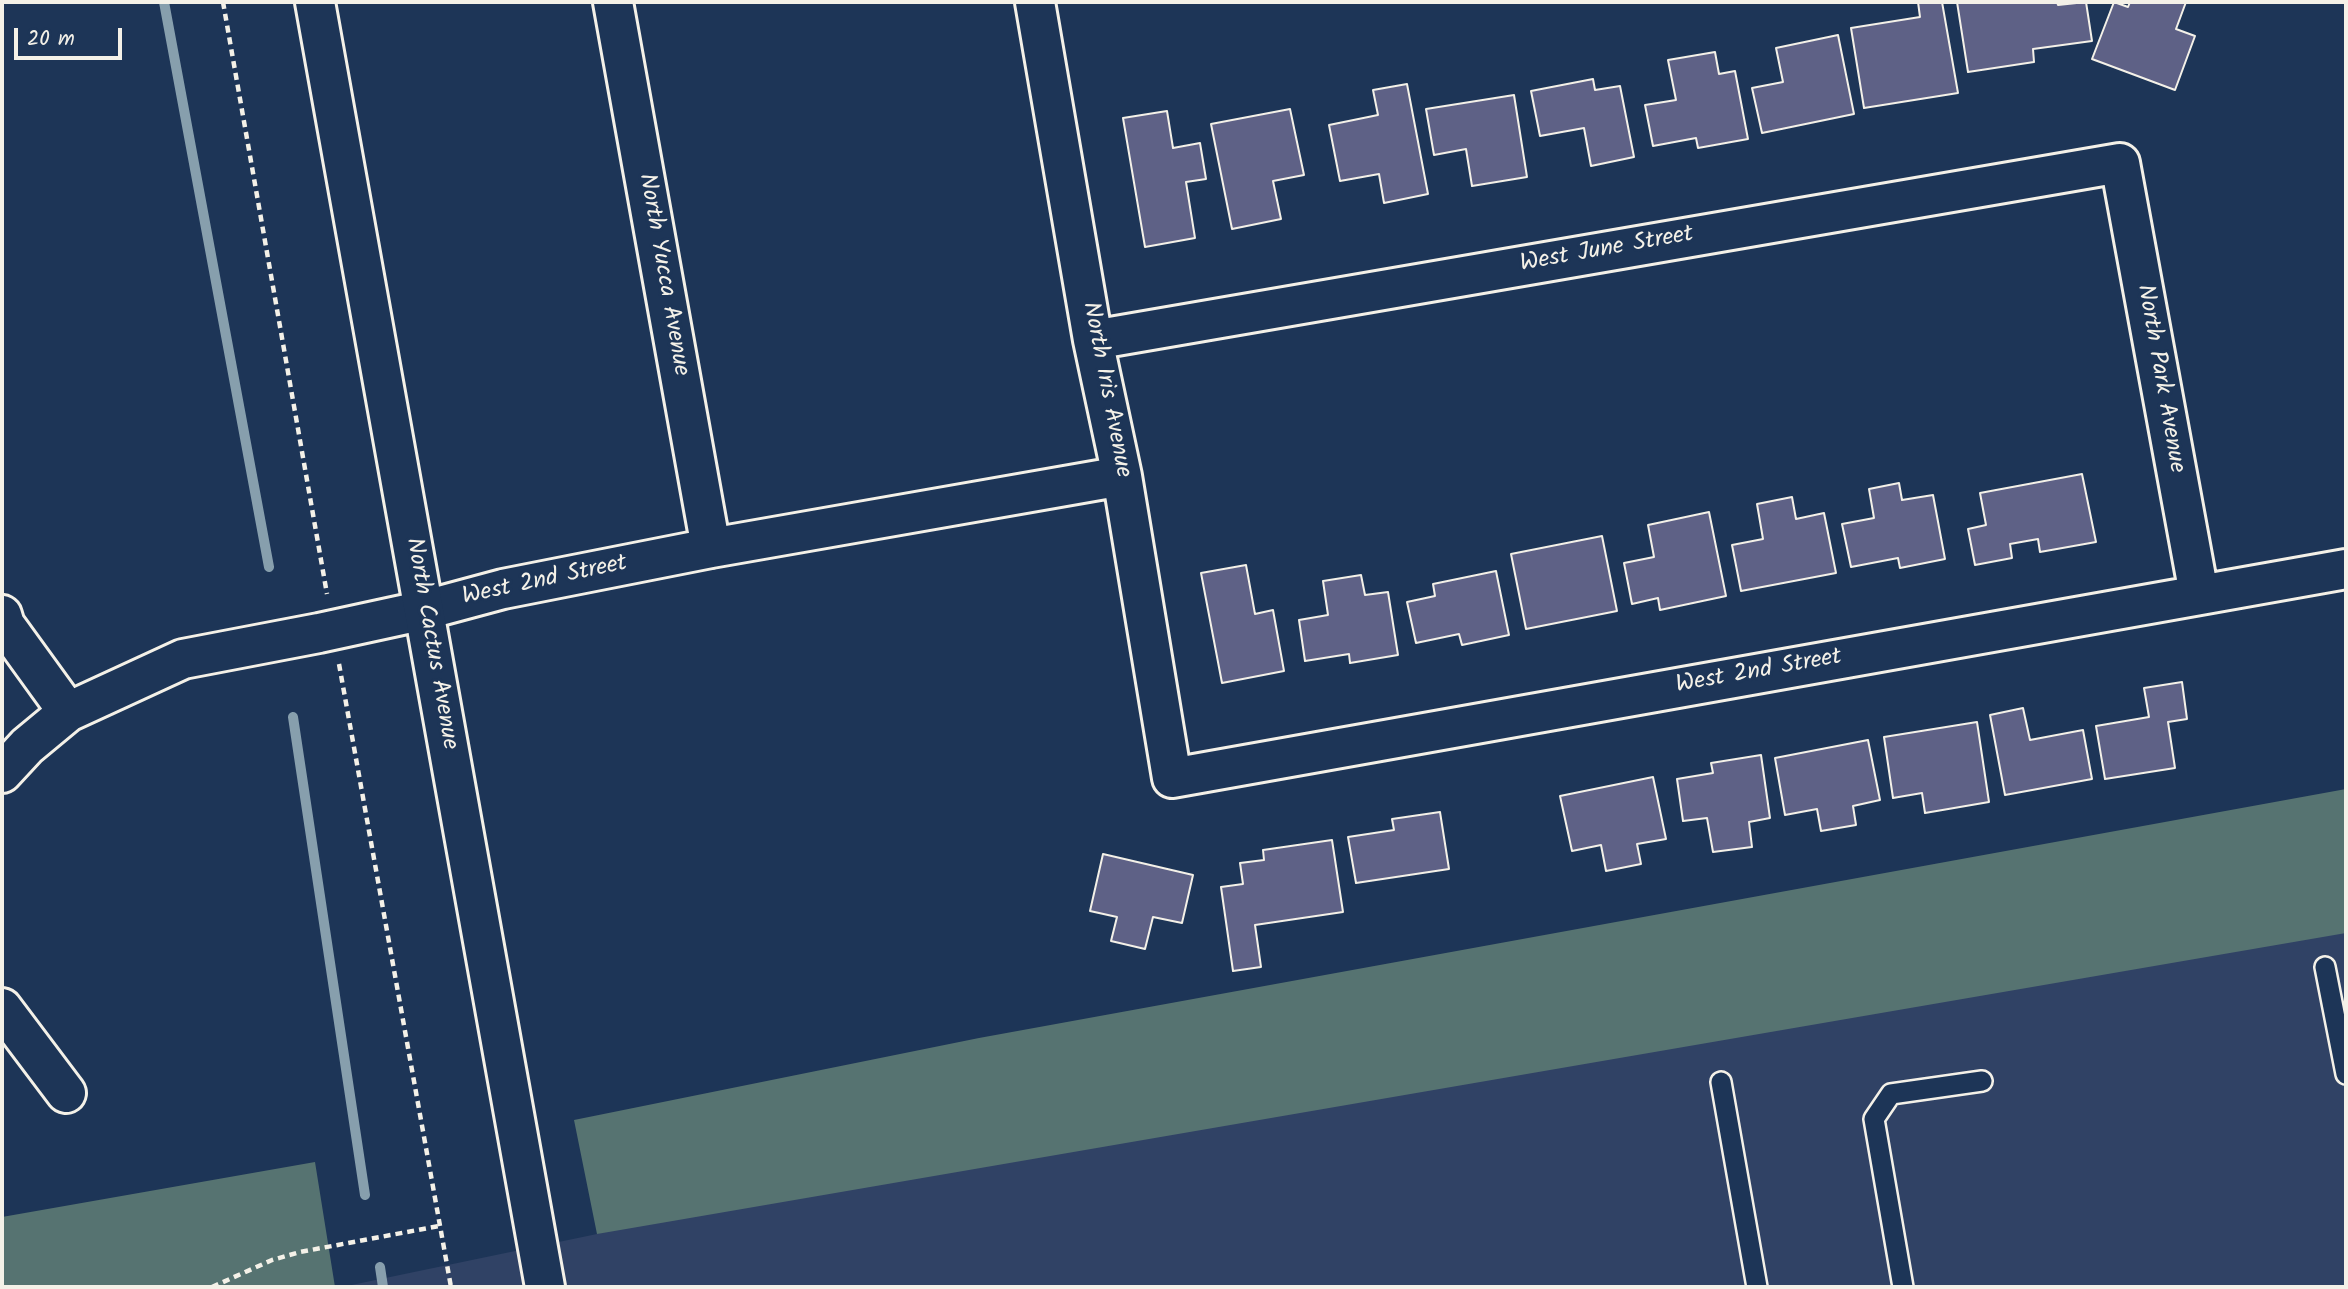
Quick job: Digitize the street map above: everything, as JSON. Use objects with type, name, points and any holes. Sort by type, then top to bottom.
[{"type":"street","name":"North Cactus Avenue","points":[[315,2],[545,1287]]},
{"type":"street","name":"North Yucca Avenue","points":[[613,2],[711,548]]},
{"type":"street","name":"North Iris Avenue","points":[[1035,2],[1093,340],[1122,476],[1172,778]]},
{"type":"street","name":"West June Street","points":[[1093,340],[2120,163]]},
{"type":"street","name":"North Park Avenue","points":[[2120,163],[2199,594]]},
{"type":"street","name":"West 2nd Street","points":[[2,773],[27,746],[68,712],[183,659],[425,610],[503,589],[711,548],[1122,476]]},
{"type":"street","name":"West 2nd Street","points":[[1172,778],[2346,569]]},
{"type":"street","points":[[2,615],[5,625],[68,712]]},
{"type":"street","points":[[2,1008],[66,1093]]},
{"type":"lane","points":[[2325,967],[2346,1074]]},
{"type":"lane","points":[[1903,1287],[1874,1119],[1891,1094],[1982,1081]]},
{"type":"lane","points":[[1721,1082],[1757,1287]]},
{"type":"path","points":[[212,1287],[272,1260],[300,1252],[439,1226]]},
{"type":"shaded area","points":[[2346,932],[2346,1287],[342,1287],[597,1234],[620,1224]]},
{"type":"green space","points":[[2346,789],[2346,933],[597,1234],[574,1120],[979,1038]]},
{"type":"green space","points":[[315,1162],[335,1287],[2,1287],[2,1217]]},
{"type":"building","points":[[1918,2],[1942,2],[1958,93],[1864,108],[1851,28],[1920,17]]},
{"type":"building","points":[[1957,2],[2057,2],[2058,5],[2086,2],[2092,41],[2033,49],[2034,62],[1968,72]]},
{"type":"building","points":[[2114,2],[2128,7],[2130,2],[2186,2],[2176,29],[2195,36],[2175,90],[2092,59]]},
{"type":"building","points":[[1838,35],[1854,114],[1762,133],[1752,88],[1783,82],[1776,48]]},
{"type":"building","points":[[1715,52],[1719,74],[1735,71],[1748,139],[1698,148],[1696,138],[1653,146],[1645,105],[1676,100],[1668,60]]},
{"type":"building","points":[[1593,79],[1595,90],[1620,86],[1634,157],[1591,166],[1584,128],[1540,136],[1531,91]]},
{"type":"building","points":[[1407,84],[1428,194],[1384,203],[1379,174],[1340,181],[1329,125],[1378,115],[1373,90]]},
{"type":"building","points":[[1514,95],[1527,177],[1472,186],[1466,149],[1434,155],[1426,109]]},
{"type":"building","points":[[1290,109],[1304,175],[1273,181],[1281,219],[1232,229],[1211,124]]},
{"type":"building","points":[[1167,111],[1173,148],[1200,143],[1206,179],[1186,182],[1195,238],[1145,247],[1123,118]]},
{"type":"building","points":[[2082,474],[2096,542],[2040,552],[2038,539],[2010,544],[2012,558],[1975,565],[1968,529],[1986,525],[1980,493]]},
{"type":"building","points":[[1899,483],[1902,500],[1933,495],[1945,559],[1900,568],[1898,558],[1851,567],[1842,524],[1874,518],[1869,489]]},
{"type":"building","points":[[1792,497],[1796,519],[1824,513],[1836,573],[1741,591],[1732,545],[1763,539],[1757,504]]},
{"type":"building","points":[[1709,512],[1726,596],[1660,610],[1658,598],[1632,604],[1624,563],[1654,557],[1648,525]]},
{"type":"building","points":[[1602,536],[1617,611],[1526,629],[1511,554]]},
{"type":"building","points":[[1246,565],[1255,614],[1273,610],[1284,671],[1222,683],[1201,573]]},
{"type":"building","points":[[1496,571],[1509,635],[1462,645],[1459,634],[1416,643],[1407,602],[1435,596],[1433,584]]},
{"type":"building","points":[[1361,575],[1365,595],[1388,592],[1398,655],[1350,663],[1349,654],[1305,661],[1299,620],[1328,615],[1323,581]]},
{"type":"building","points":[[2182,682],[2187,719],[2168,722],[2175,768],[2105,779],[2096,726],[2149,717],[2144,688]]},
{"type":"building","points":[[2023,708],[2030,740],[2083,730],[2092,779],[2005,795],[1990,715]]},
{"type":"building","points":[[1977,722],[1989,802],[1925,813],[1922,793],[1893,798],[1884,737]]},
{"type":"building","points":[[1868,740],[1880,800],[1853,806],[1856,825],[1821,831],[1817,809],[1785,815],[1775,758]]},
{"type":"building","points":[[1761,755],[1770,818],[1749,822],[1752,847],[1713,852],[1707,818],[1683,821],[1677,779],[1713,773],[1711,763]]},
{"type":"building","points":[[1653,777],[1666,839],[1637,844],[1641,864],[1606,871],[1601,845],[1572,851],[1560,796]]},
{"type":"building","points":[[1440,812],[1449,869],[1356,883],[1348,837],[1394,830],[1392,819]]},
{"type":"building","points":[[1332,840],[1343,912],[1255,925],[1261,967],[1233,971],[1221,887],[1243,884],[1240,863],[1264,860],[1263,850]]},
{"type":"building","points":[[1103,854],[1193,875],[1182,923],[1153,917],[1145,949],[1111,941],[1117,917],[1090,911]]},
{"type":"waterway","points":[[164,2],[269,567]]},
{"type":"waterway","points":[[293,717],[365,1195]]},
{"type":"waterway","points":[[380,1267],[383,1287]]}]
